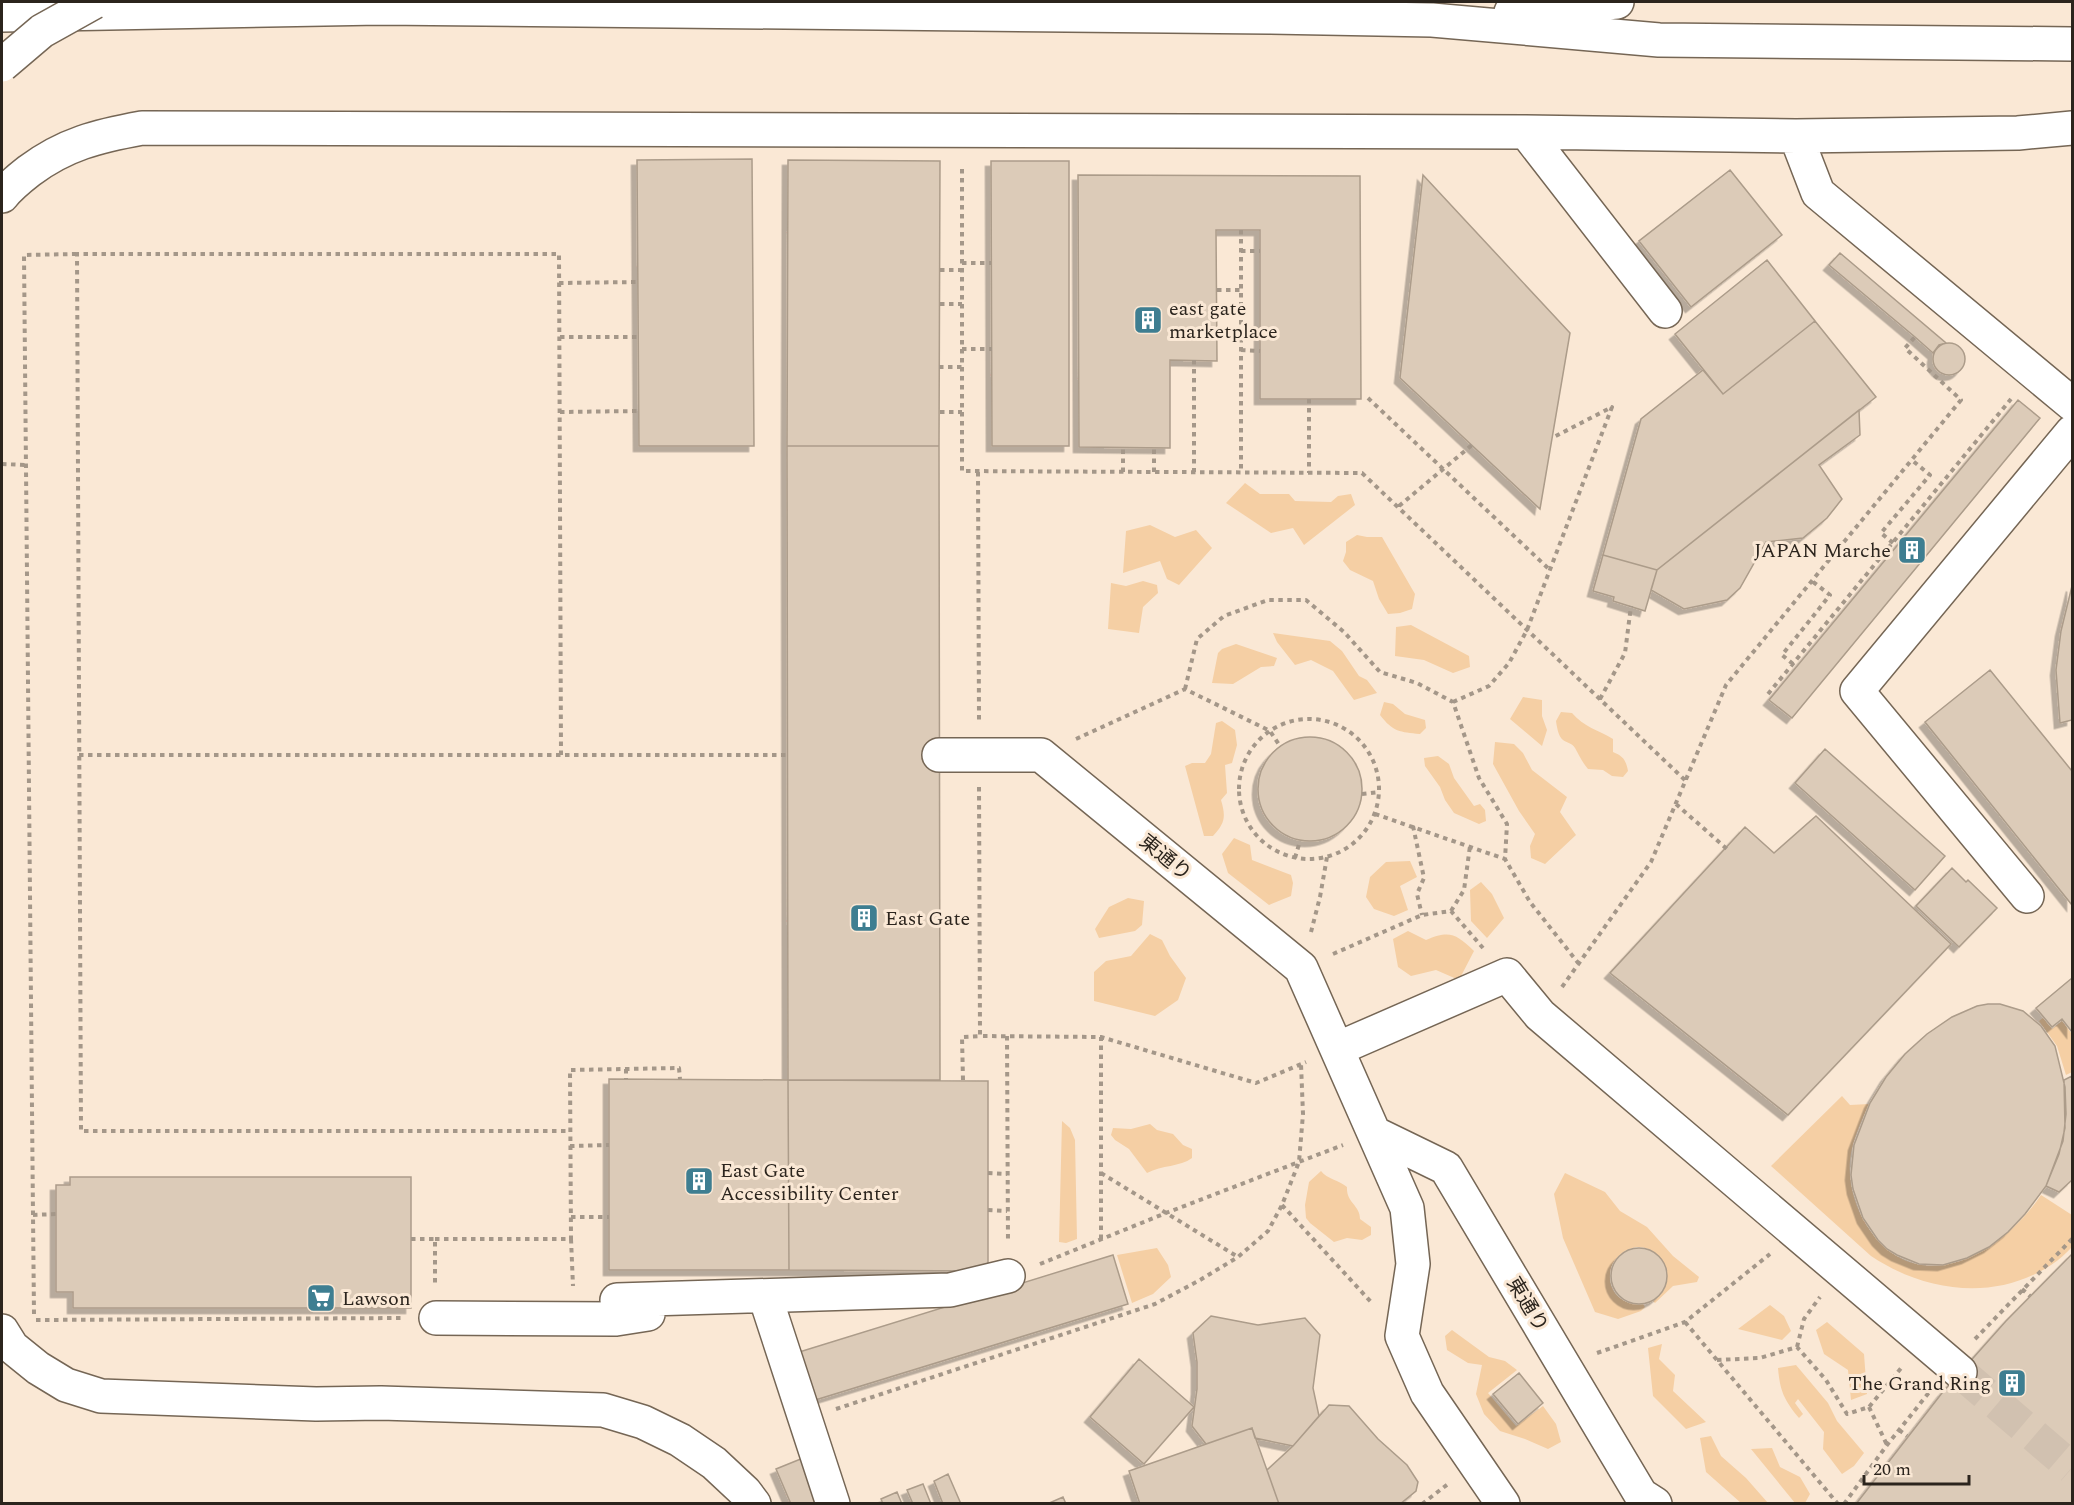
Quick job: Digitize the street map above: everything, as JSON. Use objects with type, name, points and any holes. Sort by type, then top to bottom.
[{"type":"street","points":[[2,65],[42,31],[94,2]]},
{"type":"street","points":[[1189,2],[1269,17]]},
{"type":"street","points":[[1432,20],[1617,2]]},
{"type":"street","points":[[2,15],[380,8],[1269,17],[1432,20],[1659,40],[2073,44]]},
{"type":"street","points":[[2,196],[25,174],[50,156],[79,142],[142,128],[1526,132],[1796,136],[2018,134],[2073,128]]},
{"type":"street","points":[[1526,132],[1665,311]]},
{"type":"street","points":[[1796,136],[1818,193],[2073,404]]},
{"type":"street","points":[[2027,896],[1857,691],[2073,432]]},
{"type":"street","points":[[939,755],[1041,755]]},
{"type":"street","name":"東通り","points":[[1041,755],[1301,968],[1407,1208],[1413,1264],[1402,1336]]},
{"type":"street","points":[[1337,1049],[1507,975],[1540,1015],[1960,1372]]},
{"type":"street","name":"東通り","points":[[1374,1133],[1446,1168],[1641,1495],[1655,1503]]},
{"type":"street","points":[[616,1300],[950,1290],[1008,1276]]},
{"type":"street","points":[[436,1318],[616,1319],[765,1296]]},
{"type":"street","points":[[765,1296],[807,1418],[833,1503]]},
{"type":"street","points":[[2,1331],[12,1347],[38,1368],[66,1385],[101,1396],[316,1404],[381,1403],[603,1410],[643,1422],[680,1440],[714,1463],[754,1503]]},
{"type":"street","points":[[1402,1336],[1427,1393],[1503,1503]]},
{"type":"path","points":[[962,169],[962,471],[1362,473],[1686,782]]},
{"type":"path","points":[[1241,230],[1241,472]]},
{"type":"path","points":[[1241,251],[1260,251]]},
{"type":"path","points":[[77,254],[81,1131],[570,1131]]},
{"type":"path","points":[[435,1239],[436,1318],[34,1320],[24,255],[559,254],[561,755]]},
{"type":"path","points":[[962,263],[991,263]]},
{"type":"path","points":[[940,270],[962,270]]},
{"type":"path","points":[[559,283],[638,282]]},
{"type":"path","points":[[1217,290],[1241,290]]},
{"type":"path","points":[[940,304],[962,304]]},
{"type":"path","points":[[560,337],[638,337]]},
{"type":"path","points":[[1540,1015],[1651,862],[1726,685],[1961,400],[1905,348],[1915,338]]},
{"type":"path","points":[[962,349],[992,349]]},
{"type":"path","points":[[1241,350],[1260,351]]},
{"type":"path","points":[[1194,360],[1194,472]]},
{"type":"path","points":[[939,367],[962,367]]},
{"type":"path","points":[[1368,398],[1551,571]]},
{"type":"path","points":[[1309,399],[1309,473]]},
{"type":"path","points":[[1768,694],[1783,679],[1793,664],[1876,567],[1893,543],[1907,530],[2000,418],[2012,399]]},
{"type":"path","points":[[1453,702],[1489,686],[1509,663],[1527,630],[1612,407],[1552,438]]},
{"type":"path","points":[[560,412],[639,411]]},
{"type":"path","points":[[940,412],[962,412]]},
{"type":"path","points":[[1399,507],[1472,445]]},
{"type":"path","points":[[1123,447],[1123,472]]},
{"type":"path","points":[[1154,447],[1154,472]]},
{"type":"path","points":[[1893,543],[1881,533],[1930,475],[1913,461]]},
{"type":"path","points":[[2,464],[26,465]]},
{"type":"path","points":[[978,472],[980,1036]]},
{"type":"path","points":[[1793,664],[1782,654],[1830,595],[1812,581]]},
{"type":"path","points":[[1185,689],[1197,639],[1224,616],[1268,600],[1306,600],[1344,632],[1380,672],[1417,683],[1453,702],[1479,778],[1507,824],[1505,859],[1530,902],[1579,964]]},
{"type":"path","points":[[1600,699],[1625,653],[1631,606]]},
{"type":"path","points":[[1185,689],[1270,731],[1280,746]]},
{"type":"path","points":[[1041,755],[1185,689]]},
{"type":"path","points":[[1312,719],[1340,726],[1352,734],[1371,757],[1376,770],[1379,792],[1375,814],[1361,836],[1340,852],[1328,857],[1295,858],[1278,852],[1263,842],[1251,828],[1239,794],[1240,775],[1246,758],[1256,743],[1270,731],[1297,720],[1312,719]]},
{"type":"path","points":[[79,755],[788,755]]},
{"type":"path","points":[[1362,794],[1379,792]]},
{"type":"path","points":[[1676,804],[1726,849]]},
{"type":"path","points":[[1375,814],[1505,859]]},
{"type":"path","points":[[1413,826],[1424,878],[1418,894],[1422,915]]},
{"type":"path","points":[[1295,858],[1300,841]]},
{"type":"path","points":[[1452,911],[1464,890],[1470,846]]},
{"type":"path","points":[[1301,968],[1328,857]]},
{"type":"path","points":[[1301,968],[1422,915],[1452,911]]},
{"type":"path","points":[[1452,911],[1507,975]]},
{"type":"path","points":[[1007,1036],[1008,1276],[1374,1133]]},
{"type":"path","points":[[963,1080],[963,1037],[1101,1036],[1256,1083],[1337,1049]]},
{"type":"path","points":[[1101,1036],[1101,1239]]},
{"type":"path","points":[[807,1418],[1155,1304],[1238,1257],[1268,1231],[1282,1205],[1299,1162],[1303,1114],[1301,1064]]},
{"type":"path","points":[[411,1239],[571,1239],[570,1070],[679,1068],[680,1079]]},
{"type":"path","points":[[626,1069],[626,1079]]},
{"type":"path","points":[[570,1146],[609,1145]]},
{"type":"path","points":[[988,1173],[1007,1174]]},
{"type":"path","points":[[1101,1173],[1238,1257]]},
{"type":"path","points":[[1282,1205],[1402,1336]]},
{"type":"path","points":[[988,1210],[1008,1211]]},
{"type":"path","points":[[33,1215],[56,1214]]},
{"type":"path","points":[[571,1217],[609,1217]]},
{"type":"path","points":[[1565,1365],[1685,1322],[1797,1234]]},
{"type":"path","points":[[1797,1347],[1804,1319],[1839,1270]]},
{"type":"path","points":[[2022,1289],[2030,1296]]},
{"type":"path","points":[[1685,1322],[1838,1503]]},
{"type":"path","points":[[1797,1347],[1826,1380],[1847,1414],[1869,1407],[1923,1341]]},
{"type":"path","points":[[1717,1360],[1760,1358],[1797,1347]]},
{"type":"path","points":[[1869,1407],[1887,1445]]},
{"type":"path","points":[[1899,1430],[1907,1436]]},
{"type":"shaded area","points":[[1245,483],[1260,494],[1289,494],[1295,501],[1331,502],[1338,496],[1351,494],[1355,505],[1304,545],[1293,528],[1271,533],[1226,503]]},
{"type":"shaded area","points":[[1150,525],[1175,537],[1196,530],[1212,548],[1179,585],[1167,579],[1160,561],[1123,573],[1126,531]]},
{"type":"shaded area","points":[[1357,535],[1382,537],[1415,594],[1412,609],[1388,614],[1379,599],[1373,581],[1350,570],[1343,561],[1346,542]]},
{"type":"shaded area","points":[[1143,581],[1157,585],[1158,593],[1143,607],[1139,633],[1108,629],[1111,583],[1126,586]]},
{"type":"shaded area","points":[[1411,625],[1469,656],[1470,667],[1453,673],[1424,660],[1395,656],[1396,627]]},
{"type":"shaded area","points":[[1273,633],[1330,641],[1342,651],[1359,676],[1367,680],[1377,693],[1354,700],[1333,671],[1311,660],[1295,665],[1277,642]]},
{"type":"shaded area","points":[[1236,644],[1277,658],[1274,666],[1261,667],[1233,684],[1212,683],[1218,653]]},
{"type":"shaded area","points":[[1523,697],[1542,700],[1542,716],[1547,730],[1542,746],[1510,719]]},
{"type":"shaded area","points":[[1384,702],[1393,704],[1405,714],[1425,720],[1426,728],[1420,734],[1402,732],[1393,728],[1380,715]]},
{"type":"shaded area","points":[[1561,712],[1572,713],[1586,725],[1613,739],[1613,752],[1624,759],[1627,767],[1628,771],[1623,777],[1612,776],[1603,770],[1588,769],[1574,746],[1560,736],[1556,721]]},
{"type":"shaded area","points":[[1222,721],[1235,730],[1237,745],[1232,763],[1225,765],[1227,793],[1221,800],[1224,811],[1222,823],[1213,836],[1204,836],[1185,766],[1192,763],[1205,763],[1211,754],[1216,723]]},
{"type":"shaded area","points":[[1495,742],[1514,744],[1523,753],[1532,770],[1567,797],[1560,812],[1576,835],[1545,864],[1531,858],[1530,846],[1535,834],[1519,811],[1493,764]]},
{"type":"shaded area","points":[[1438,756],[1449,764],[1454,778],[1474,806],[1480,804],[1485,810],[1486,821],[1479,824],[1454,813],[1425,766],[1424,758]]},
{"type":"shaded area","points":[[1234,838],[1250,845],[1252,860],[1291,875],[1293,883],[1291,896],[1269,905],[1228,873],[1222,854]]},
{"type":"shaded area","points":[[1410,861],[1417,877],[1400,886],[1408,910],[1394,916],[1374,909],[1366,897],[1370,877],[1386,862]]},
{"type":"shaded area","points":[[1481,882],[1492,894],[1504,918],[1487,938],[1471,921],[1470,890]]},
{"type":"shaded area","points":[[1128,898],[1144,901],[1142,925],[1135,931],[1099,938],[1095,929],[1109,907]]},
{"type":"shaded area","points":[[1408,931],[1426,940],[1441,935],[1452,935],[1474,951],[1459,980],[1436,970],[1411,976],[1398,967],[1393,939]]},
{"type":"shaded area","points":[[1150,934],[1162,940],[1186,978],[1178,1000],[1155,1016],[1094,1001],[1094,972],[1106,961],[1131,956]]},
{"type":"shaded area","points":[[2043,1018],[2052,1029],[2062,1021],[2072,1034],[2072,1072],[2066,1075],[2057,1046],[2039,1021]]},
{"type":"shaded area","points":[[1842,1096],[1850,1105],[1869,1104],[1853,1145],[1850,1177],[1853,1194],[1863,1219],[1887,1249],[1910,1262],[1934,1266],[1958,1262],[1982,1251],[2004,1235],[2041,1195],[2072,1215],[2072,1247],[2054,1263],[2029,1277],[1984,1288],[1960,1288],[1914,1278],[1871,1256],[1771,1166]]},
{"type":"shaded area","points":[[1062,1121],[1070,1128],[1075,1140],[1077,1239],[1066,1243],[1059,1242]]},
{"type":"shaded area","points":[[1150,1124],[1157,1130],[1173,1134],[1183,1145],[1192,1149],[1192,1158],[1147,1173],[1129,1149],[1111,1135],[1113,1128],[1131,1129]]},
{"type":"shaded area","points":[[1321,1171],[1347,1187],[1349,1197],[1358,1210],[1360,1219],[1371,1227],[1371,1235],[1362,1240],[1347,1238],[1334,1242],[1306,1218],[1305,1205],[1309,1182]]},
{"type":"shaded area","points":[[1565,1173],[1605,1192],[1620,1211],[1647,1227],[1673,1256],[1699,1277],[1697,1282],[1673,1286],[1655,1303],[1653,1301],[1663,1291],[1667,1280],[1666,1269],[1661,1259],[1653,1252],[1643,1247],[1632,1248],[1621,1254],[1613,1263],[1610,1281],[1615,1293],[1624,1301],[1643,1304],[1645,1307],[1641,1311],[1618,1319],[1595,1312],[1563,1238],[1554,1194]]},
{"type":"shaded area","points":[[1157,1248],[1168,1265],[1171,1277],[1153,1294],[1132,1303],[1117,1255]]},
{"type":"shaded area","points":[[1770,1305],[1784,1316],[1791,1331],[1782,1340],[1738,1329]]},
{"type":"shaded area","points":[[1827,1322],[1864,1354],[1867,1394],[1851,1400],[1848,1370],[1824,1354],[1816,1330]]},
{"type":"shaded area","points":[[1452,1330],[1489,1357],[1505,1361],[1517,1370],[1488,1393],[1516,1426],[1543,1406],[1556,1424],[1561,1442],[1548,1449],[1500,1431],[1484,1414],[1476,1394],[1482,1365],[1468,1363],[1447,1350],[1445,1336]]},
{"type":"shaded area","points":[[1662,1344],[1659,1359],[1675,1375],[1673,1391],[1706,1422],[1686,1429],[1653,1396],[1648,1348]]},
{"type":"shaded area","points":[[1796,1365],[1828,1403],[1837,1421],[1864,1453],[1854,1466],[1842,1474],[1823,1449],[1824,1432],[1798,1399],[1795,1403],[1803,1414],[1799,1418],[1784,1395],[1778,1368]]},
{"type":"shaded area","points":[[1711,1436],[1721,1456],[1746,1478],[1768,1503],[1741,1503],[1706,1472],[1700,1438]]},
{"type":"shaded area","points":[[1772,1448],[1780,1467],[1800,1477],[1810,1494],[1805,1503],[1795,1503],[1751,1449]]},
{"type":"building","points":[[752,159],[754,446],[639,446],[637,160]]},
{"type":"building","points":[[788,160],[940,161],[939,446],[787,446]]},
{"type":"building","points":[[991,161],[1069,161],[1069,446],[992,446]]},
{"type":"building","points":[[1730,170],[1782,235],[1691,307],[1639,241]]},
{"type":"building","name":"east gate marketplace","points":[[1078,175],[1360,176],[1361,399],[1260,399],[1260,230],[1216,230],[1217,361],[1170,360],[1170,448],[1079,447]]},
{"type":"building","points":[[1423,175],[1570,333],[1540,509],[1400,378]]},
{"type":"building","points":[[1840,253],[1946,343],[1939,345],[1933,353],[1829,265]]},
{"type":"building","points":[[1767,260],[1815,321],[1723,394],[1675,334]]},
{"type":"building","points":[[1815,321],[1876,397],[1657,570],[1603,555],[1641,419],[1703,370],[1723,394]]},
{"type":"building","points":[[1949,343],[1960,348],[1965,359],[1960,370],[1949,375],[1938,370],[1933,359],[1938,348]]},
{"type":"building","name":"JAPAN Marche","points":[[2018,400],[2040,418],[1792,718],[1769,700]]},
{"type":"building","points":[[1859,410],[1860,435],[1819,465],[1842,499],[1827,518],[1803,538],[1766,542],[1740,588],[1727,600],[1684,609],[1651,590],[1657,570]]},
{"type":"building","name":"East Gate","points":[[787,446],[939,446],[940,1080],[788,1080]]},
{"type":"building","points":[[1603,555],[1657,570],[1645,611],[1613,601],[1614,597],[1593,591]]},
{"type":"building","points":[[2072,586],[2072,720],[2060,723],[2056,670],[2061,631]]},
{"type":"building","points":[[1990,670],[2072,771],[2072,905],[1925,722]]},
{"type":"building","points":[[1310,737],[1330,741],[1347,752],[1358,769],[1362,789],[1358,809],[1347,826],[1330,837],[1310,841],[1290,837],[1273,826],[1262,809],[1258,789],[1262,769],[1273,752],[1290,741]]},
{"type":"building","points":[[1825,749],[1945,856],[1915,890],[1795,783]]},
{"type":"building","points":[[1816,816],[1951,944],[1788,1115],[1610,973],[1745,827],[1774,853]]},
{"type":"building","points":[[1952,868],[1997,908],[1959,947],[1916,906]]},
{"type":"building","points":[[2072,978],[2072,1032],[2062,1019],[2052,1027],[2036,1008]]},
{"type":"building","points":[[2000,1004],[2023,1011],[2041,1026],[2055,1046],[2065,1087],[2066,1114],[2063,1141],[2046,1186],[2008,1232],[1989,1247],[1967,1258],[1943,1265],[1919,1264],[1887,1249],[1863,1218],[1853,1189],[1851,1175],[1854,1145],[1870,1103],[1886,1077],[1905,1054],[1927,1034],[1952,1017],[1977,1006]]},
{"type":"building","points":[[2072,1076],[2072,1180],[2059,1192],[2046,1186],[2059,1154],[2065,1128],[2064,1080]]},
{"type":"building","name":"East Gate Accessibility Center","points":[[609,1079],[788,1080],[789,1270],[609,1270]]},
{"type":"building","points":[[788,1080],[988,1081],[988,1271],[789,1270]]},
{"type":"building","points":[[70,1177],[411,1177],[411,1308],[73,1308],[73,1292],[56,1292],[56,1185],[70,1185]]},
{"type":"building","points":[[1633,1248],[1645,1248],[1659,1256],[1667,1270],[1665,1287],[1659,1296],[1645,1304],[1633,1304],[1616,1292],[1611,1282],[1611,1270],[1623,1253]]},
{"type":"building","name":"The Grand Ring","points":[[2072,1254],[2072,1504],[1856,1504],[1942,1393],[2006,1321]]},
{"type":"building","points":[[1113,1255],[1128,1304],[812,1401],[796,1353]]},
{"type":"building","points":[[1211,1316],[1258,1325],[1305,1318],[1320,1335],[1313,1388],[1319,1416],[1293,1446],[1255,1438],[1252,1428],[1206,1444],[1192,1426],[1197,1389],[1197,1362],[1193,1333]]},
{"type":"building","points":[[1139,1359],[1194,1407],[1144,1464],[1090,1417]]},
{"type":"building","points":[[1519,1373],[1543,1403],[1518,1424],[1493,1394]]},
{"type":"building","points":[[1329,1405],[1349,1406],[1378,1439],[1407,1465],[1418,1482],[1416,1491],[1400,1504],[1279,1504],[1267,1470],[1293,1446]]},
{"type":"building","points":[[1252,1428],[1279,1504],[1140,1504],[1129,1471]]},
{"type":"building","points":[[808,1456],[828,1504],[791,1504],[776,1469]]},
{"type":"building","points":[[948,1474],[961,1504],[943,1504],[934,1481]]},
{"type":"building","points":[[923,1484],[931,1504],[913,1504],[907,1490]]},
{"type":"building","points":[[897,1492],[902,1504],[883,1504],[881,1499]]},
{"type":"building","points":[[1063,1497],[1066,1504],[1047,1504]]},
{"type":"tunnel","points":[[1960,1372],[2072,1468]]},
{"type":"place","name":"east gate marketplace","points":[[1148,320]]},
{"type":"place","name":"JAPAN Marche","points":[[1912,550]]},
{"type":"place","name":"East Gate","points":[[864,918]]},
{"type":"place","name":"East Gate Accessibility Center","points":[[699,1181]]},
{"type":"place","name":"Lawson","points":[[321,1298]]},
{"type":"place","name":"The Grand Ring","points":[[2012,1383]]}]
